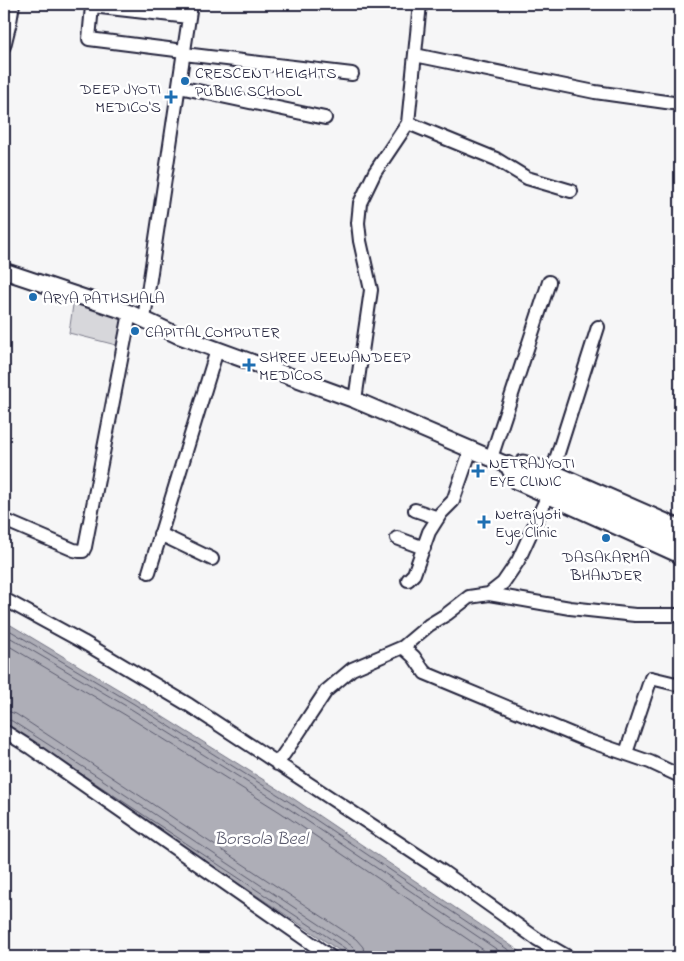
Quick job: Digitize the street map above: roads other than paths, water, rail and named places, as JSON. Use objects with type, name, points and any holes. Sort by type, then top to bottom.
[{"type":"main road","points":[[4,271],[137,316],[177,335],[355,400],[507,464],[680,542]]},
{"type":"main road","points":[[507,464],[519,461],[552,472],[680,528]]},
{"type":"main road","points":[[507,464],[516,481],[680,555]]},
{"type":"street","points":[[4,46],[13,4]]},
{"type":"street","points":[[355,400],[371,290],[360,241],[358,223],[360,203],[375,172],[408,123],[420,4]]},
{"type":"street","points":[[4,520],[79,551],[83,551],[85,547],[137,316],[179,87],[184,53],[190,10],[92,6],[89,39],[184,53],[352,74]]},
{"type":"street","points":[[415,55],[595,92],[680,104]]},
{"type":"street","points":[[179,87],[325,118]]},
{"type":"street","points":[[408,123],[496,159],[527,178],[572,190]]},
{"type":"street","points":[[491,458],[549,282]]},
{"type":"street","points":[[552,472],[598,327]]},
{"type":"street","points":[[149,572],[217,350]]},
{"type":"street","points":[[408,580],[414,574],[429,532],[441,513],[453,501],[471,449]]},
{"type":"street","points":[[489,594],[503,583],[518,561],[548,494]]},
{"type":"street","points":[[414,510],[438,518]]},
{"type":"street","points":[[160,534],[212,559]]},
{"type":"street","points":[[397,538],[424,548]]},
{"type":"street","points":[[277,764],[326,691],[352,668],[403,647],[429,625],[469,597],[489,594],[570,608],[635,615],[680,615]]},
{"type":"street","points":[[4,599],[83,642],[189,706],[443,872],[537,939],[568,957]]},
{"type":"street","points":[[403,647],[414,657],[425,673],[586,740],[650,762],[680,776]]},
{"type":"street","points":[[626,753],[651,678],[680,684]]},
{"type":"street","points":[[4,731],[331,957]]},
{"type":"water","name":"Borsola Beel","points":[[4,621],[136,700],[291,797],[528,957],[349,957],[4,729]]},
{"type":"place","name":"CRESCENT HEIGHTS PUBLIC SCHOOL","points":[[185,81]]},
{"type":"place","name":"DEEP JYOTI MEDICO'S","points":[[171,97]]},
{"type":"place","name":"ARYA PATHSHALA","points":[[33,297]]},
{"type":"place","name":"CAPITAL COMPUTER","points":[[135,331]]},
{"type":"place","name":"SHREE JEEWANDEEP MEDICOS","points":[[249,365]]},
{"type":"place","name":"NETRAJYOTI EYE CLINIC","points":[[478,471]]},
{"type":"place","name":"Netrajyoti Eye Clinic","points":[[484,522]]},
{"type":"place","name":"DASAKARMA BHANDER","points":[[606,538]]}]
